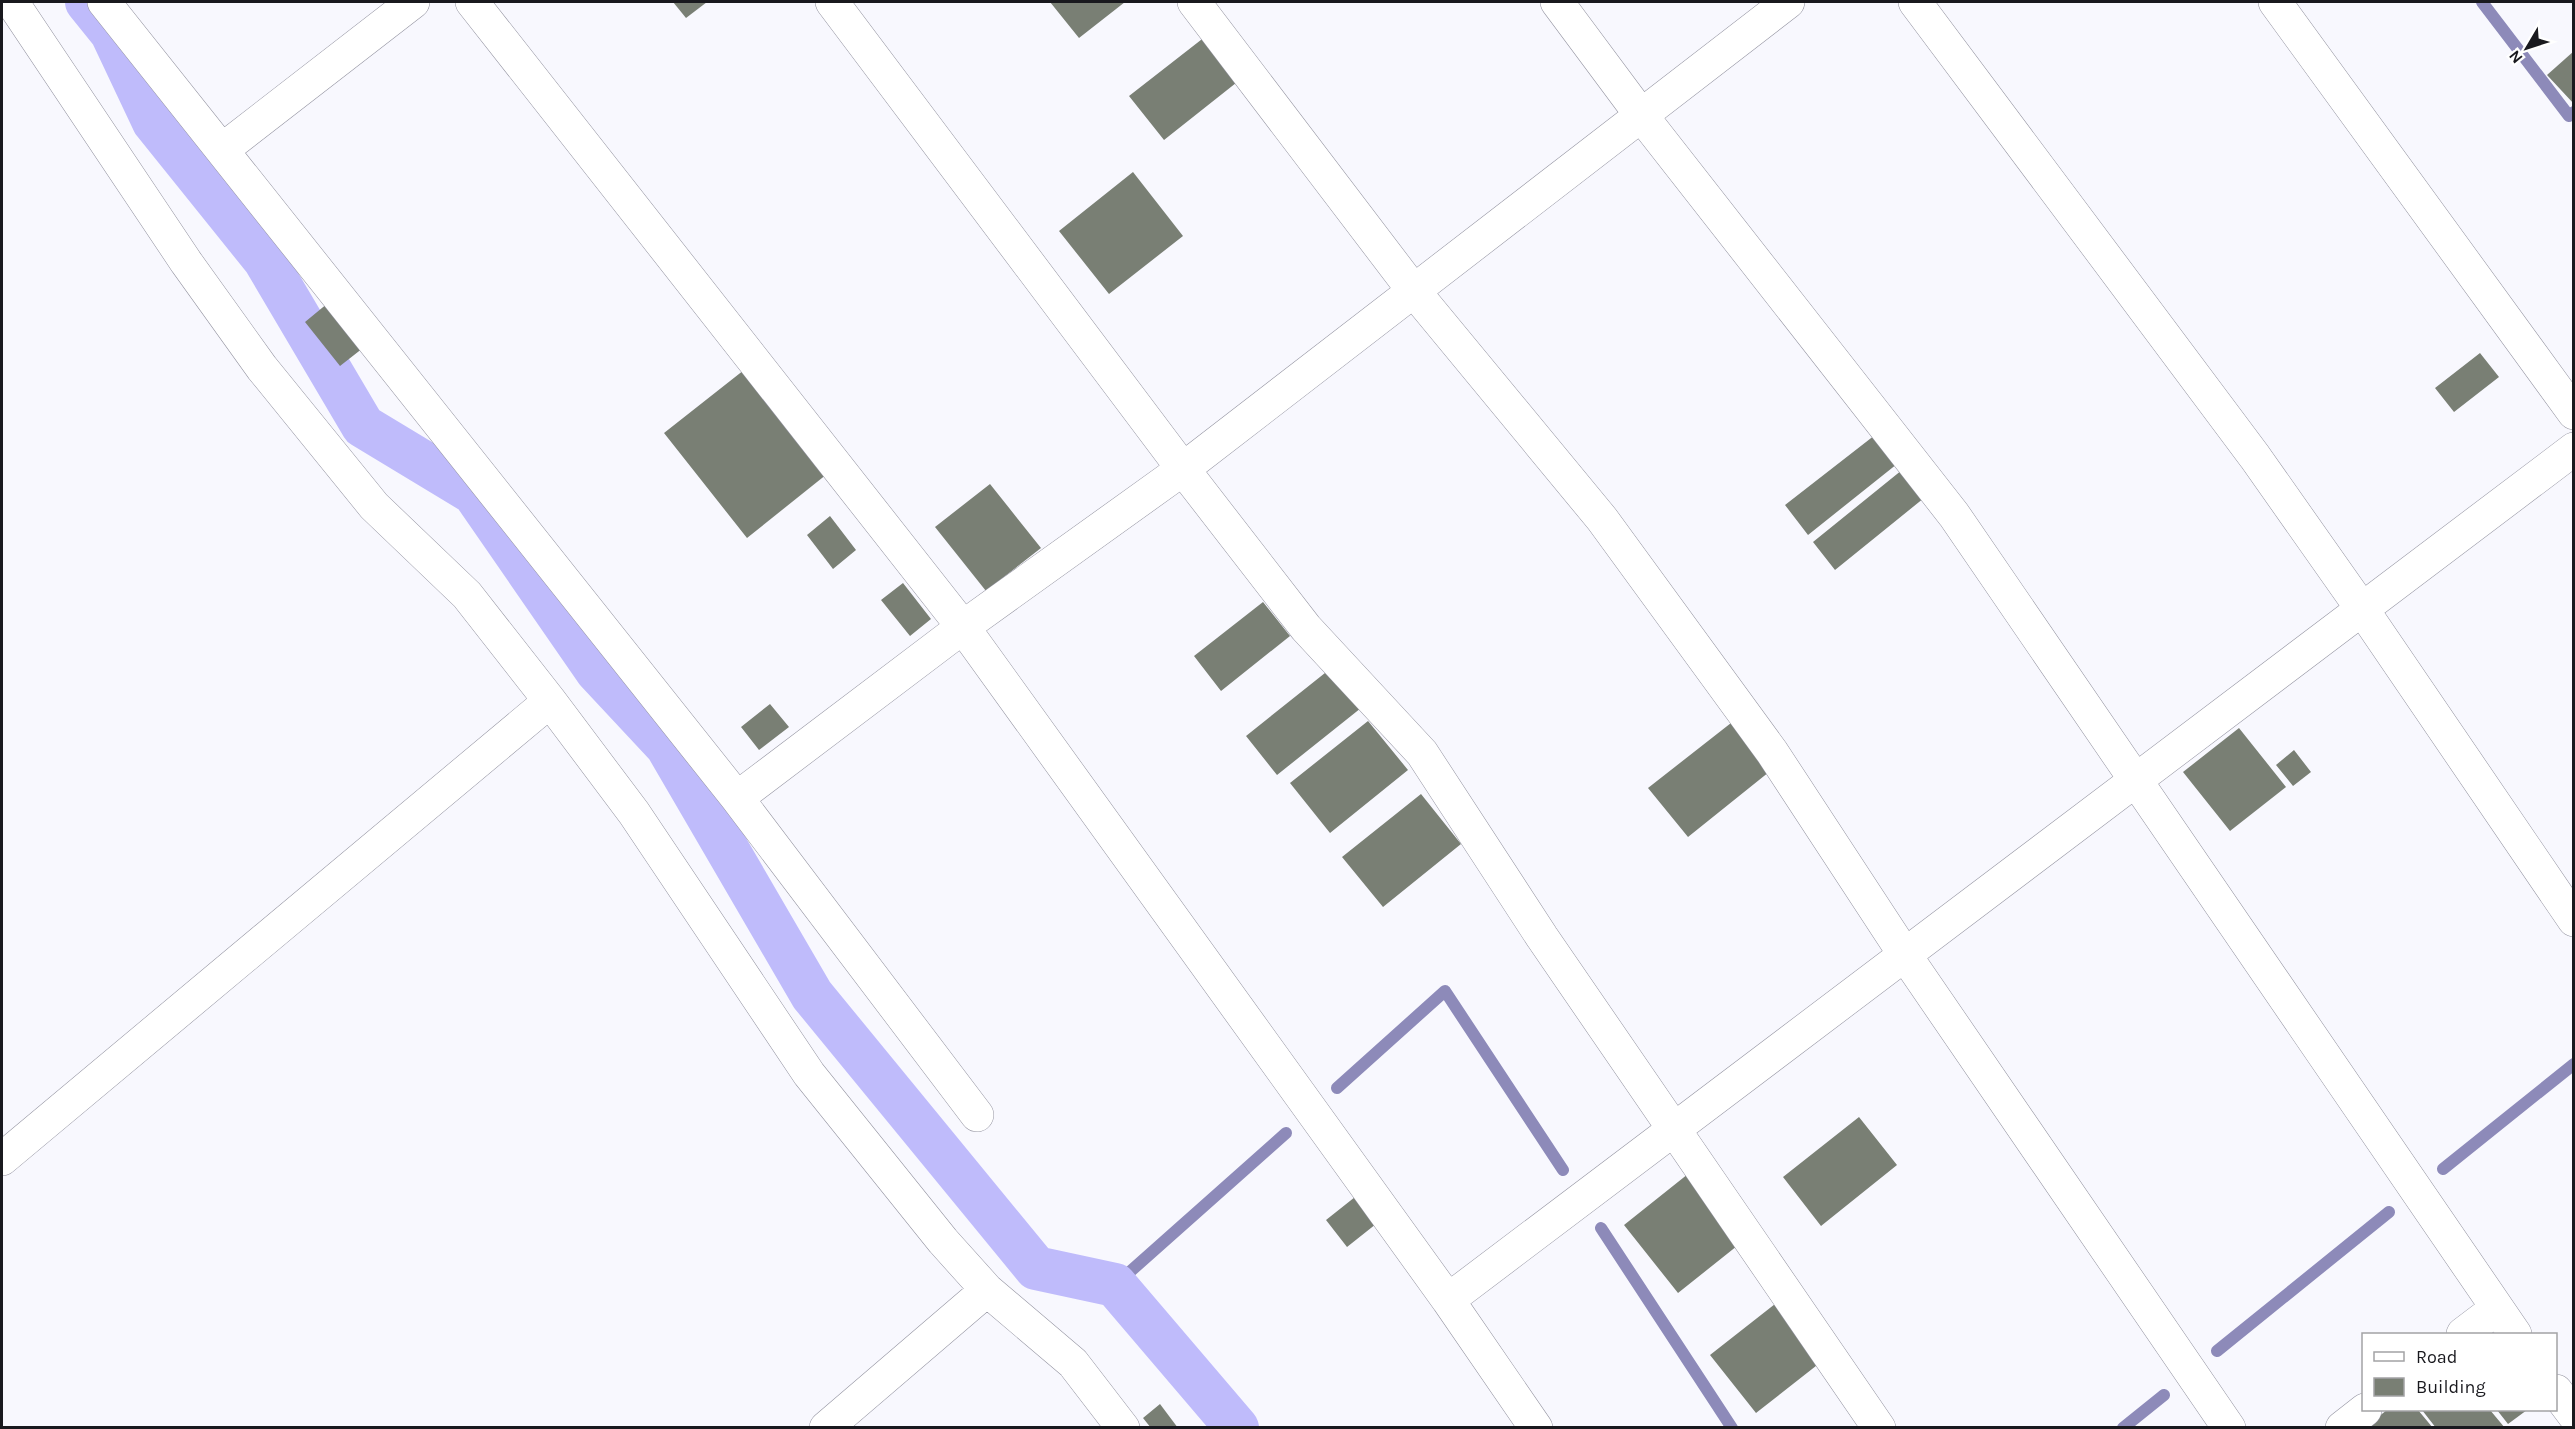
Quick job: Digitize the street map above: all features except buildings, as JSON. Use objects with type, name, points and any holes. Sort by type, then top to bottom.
[{"type":"street","points":[[12,2],[186,262],[262,368],[374,506],[467,595],[550,701],[634,813],[809,1074],[987,1290],[1073,1363],[1123,1428]]},
{"type":"street","points":[[104,2],[737,798],[977,1114]]},
{"type":"street","points":[[222,150],[413,2]]},
{"type":"street","points":[[472,2],[963,627],[1448,1300],[1536,1428]]},
{"type":"street","points":[[832,2],[1183,469],[1306,628],[1422,753],[1542,937],[1880,1428]]},
{"type":"street","points":[[1194,2],[1413,290],[1602,519],[1772,752],[1905,955],[2229,1428]]},
{"type":"street","points":[[1557,2],[1641,115],[1954,515],[2505,1322],[2469,1333]]},
{"type":"street","points":[[737,798],[963,627],[1183,469],[1788,2]]},
{"type":"street","points":[[1915,2],[2248,448],[2362,609],[2574,920]]},
{"type":"street","points":[[2275,2],[2574,413]]},
{"type":"street","points":[[1448,1300],[2574,449]]},
{"type":"street","points":[[2,1159],[550,701]]},
{"type":"street","points":[[826,1428],[987,1290]]},
{"type":"street","points":[[2557,1392],[2574,1416]]},
{"type":"street","points":[[2342,1428],[2364,1411]]},
{"type":"waterway","points":[[87,2],[112,33],[154,122],[265,260],[363,426],[474,493],[597,671],[667,746],[812,995],[1036,1268],[1115,1285],[1237,1428]]},
{"type":"waterway","points":[[2482,2],[2569,116],[2574,112]]},
{"type":"waterway","points":[[1337,1088],[1445,991],[1563,1170]]},
{"type":"waterway","points":[[2443,1169],[2574,1064]]},
{"type":"waterway","points":[[1115,1285],[1286,1133]]},
{"type":"waterway","points":[[2217,1351],[2389,1212]]},
{"type":"waterway","points":[[1601,1228],[1732,1428]]},
{"type":"waterway","points":[[2123,1428],[2164,1395]]}]
